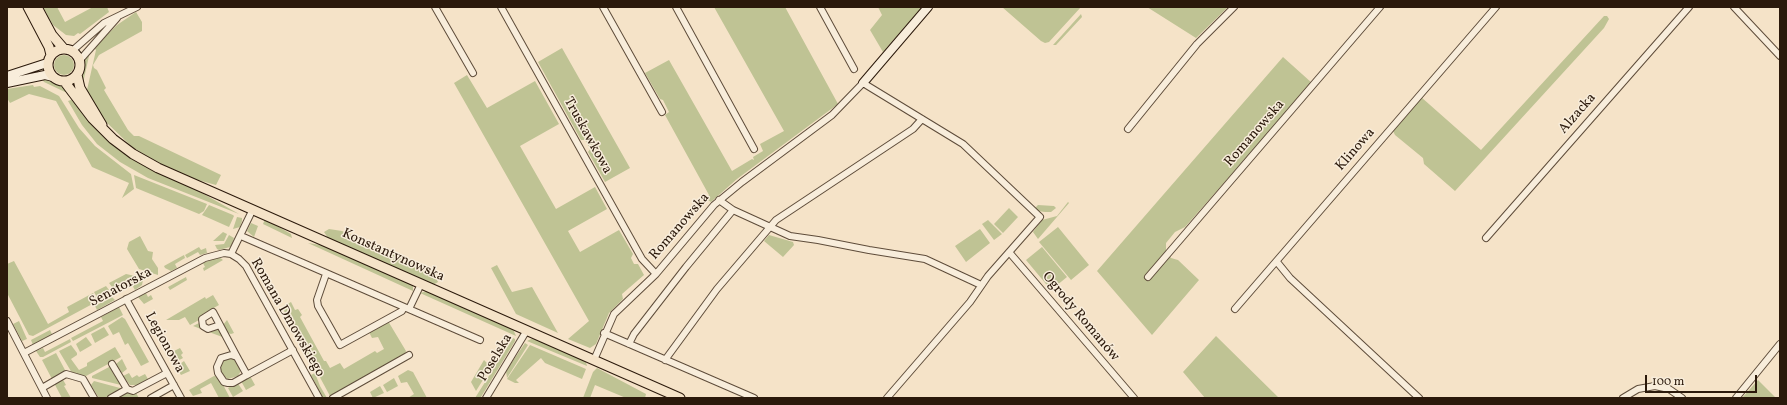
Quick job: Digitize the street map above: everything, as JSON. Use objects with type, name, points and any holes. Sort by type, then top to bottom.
[{"type":"main road","points":[[28,7],[49,47],[48,71],[53,77],[64,81],[71,80],[77,75],[80,66],[79,61],[52,35],[37,7]]},
{"type":"main road","points":[[49,59],[56,51],[68,50]]},
{"type":"main road","name":"Konstantynowska","points":[[77,75],[80,88],[103,128]]},
{"type":"main road","name":"Konstantynowska","points":[[64,81],[92,118],[123,147],[144,160],[680,398]]},
{"type":"street","points":[[68,50],[78,47],[104,24],[137,7]]},
{"type":"street","points":[[435,7],[473,73]]},
{"type":"street","name":"Truskawkowa","points":[[501,7],[642,258],[656,274]]},
{"type":"street","points":[[604,7],[662,112]]},
{"type":"street","points":[[676,7],[754,149]]},
{"type":"street","points":[[820,7],[854,69]]},
{"type":"street","name":"Romanowska","points":[[594,360],[604,333],[617,309],[656,274],[719,200],[832,115],[863,84],[928,7]]},
{"type":"street","points":[[1128,129],[1197,44],[1234,7]]},
{"type":"street","name":"Romanowska","points":[[1148,277],[1380,7]]},
{"type":"street","name":"Klinowa","points":[[1235,309],[1496,7]]},
{"type":"street","name":"Alzacka","points":[[1486,238],[1689,7]]},
{"type":"street","points":[[1734,7],[1780,56]]},
{"type":"street","points":[[79,61],[117,18]]},
{"type":"street","points":[[7,76],[49,59]]},
{"type":"street","points":[[7,83],[45,75],[53,77]]},
{"type":"street","points":[[863,84],[963,144],[1040,217],[981,285],[970,302],[887,398]]},
{"type":"street","points":[[664,360],[717,289],[776,220],[913,129],[922,119]]},
{"type":"street","points":[[719,200],[733,210],[790,236],[925,259],[981,285]]},
{"type":"street","name":"Romana Dmowskiego","points":[[253,209],[231,254],[246,266],[320,398]]},
{"type":"street","points":[[629,344],[634,334],[733,210]]},
{"type":"street","points":[[241,236],[480,340]]},
{"type":"street","name":"Ogrody Romanów","points":[[1009,252],[1134,398]]},
{"type":"street","name":"Senatorska","points":[[24,353],[205,258],[224,253],[231,254]]},
{"type":"street","points":[[1277,262],[1290,278],[1419,398]]},
{"type":"street","points":[[326,274],[317,300],[318,306],[340,346],[407,308],[421,284]]},
{"type":"street","name":"Legionowa","points":[[126,299],[181,398]]},
{"type":"street","points":[[7,320],[47,398]]},
{"type":"street","points":[[220,325],[247,375]]},
{"type":"street","name":"Poselska","points":[[486,398],[527,330]]},
{"type":"street","points":[[604,333],[754,398]]},
{"type":"street","points":[[1736,398],[1780,344]]},
{"type":"street","points":[[238,357],[232,355],[221,358],[216,367],[224,382],[233,383],[292,350]]},
{"type":"street","points":[[333,398],[409,355]]},
{"type":"street","points":[[112,364],[127,389]]},
{"type":"street","points":[[111,398],[127,389],[133,390],[167,373]]},
{"type":"street","points":[[42,388],[66,374],[84,379],[94,398]]},
{"type":"street","points":[[151,398],[174,385]]},
{"type":"street","points":[[1623,398],[1638,389],[1655,386],[1669,389],[1682,398]]},
{"type":"green space","points":[[43,7],[57,7],[65,22],[93,7],[107,7],[109,12],[80,34],[78,33],[74,36],[66,35],[53,25]]},
{"type":"green space","points":[[714,7],[785,7],[838,104],[737,179],[711,202],[706,199],[709,195],[665,115],[669,112],[663,100],[660,99],[645,73],[669,60],[732,171],[752,159],[754,160],[753,157],[763,151],[760,144],[784,131]]},
{"type":"green space","points":[[878,7],[922,7],[883,52],[870,30],[882,15]]},
{"type":"green space","points":[[1002,7],[1081,7],[1049,42],[1045,43]]},
{"type":"green space","points":[[1147,7],[1228,7],[1196,38]]},
{"type":"green space","points":[[136,12],[142,22],[142,31],[99,55],[93,65],[106,88],[104,90],[128,130],[134,136],[139,136],[221,175],[216,185],[194,179],[158,163],[132,147],[104,120],[85,93],[87,92],[96,50],[94,48],[117,25]]},
{"type":"green space","points":[[1081,14],[1082,17],[1056,45],[1053,45]]},
{"type":"green space","points":[[1604,16],[1607,16],[1609,19],[1604,28],[1455,191],[1424,164],[1423,158],[1395,135],[1393,131],[1421,97],[1481,150]]},
{"type":"green space","points":[[562,48],[630,168],[605,182],[588,152],[590,149],[585,140],[581,140],[538,62]]},
{"type":"green space","points":[[89,54],[83,83],[81,76],[84,61]]},
{"type":"green space","points":[[64,55],[71,58],[74,65],[71,72],[64,75],[57,72],[54,65],[57,58]]},
{"type":"green space","points":[[1283,57],[1312,83],[1185,227],[1175,232],[1166,243],[1166,250],[1171,258],[1178,260],[1199,280],[1152,335],[1097,271]]},
{"type":"green space","points":[[467,75],[487,108],[535,81],[559,124],[520,146],[556,209],[595,187],[607,209],[568,231],[580,252],[619,230],[633,254],[631,258],[634,264],[638,264],[644,275],[622,294],[623,299],[609,313],[596,344],[590,348],[568,339],[589,321],[454,83]]},
{"type":"green space","points":[[41,78],[48,78],[69,91],[65,92],[44,82]]},
{"type":"green space","points":[[33,85],[34,87],[40,86],[59,96],[79,128],[95,146],[131,174],[134,189],[122,198],[129,183],[92,167],[56,101],[29,94],[10,103],[7,98],[7,89]]},
{"type":"green space","points":[[74,99],[95,128],[118,149],[143,165],[195,189],[239,214],[148,178],[120,162],[97,144],[82,125],[68,101]]},
{"type":"green space","points":[[134,175],[207,204],[204,211],[199,214],[136,188]]},
{"type":"green space","points":[[1068,202],[1069,203],[1038,239],[1033,232],[1042,220],[1057,216]]},
{"type":"green space","points":[[209,205],[234,216],[229,227],[202,215]]},
{"type":"green space","points":[[1038,205],[1054,206],[1056,208],[1051,212],[1038,211],[1035,208]]},
{"type":"green space","points":[[1009,208],[1018,217],[1003,233],[994,224]]},
{"type":"green space","points":[[237,217],[242,218],[240,227],[233,229]]},
{"type":"green space","points":[[265,219],[291,234],[292,238],[263,224]]},
{"type":"green space","points":[[988,220],[1002,234],[994,240],[982,224]]},
{"type":"green space","points":[[251,223],[258,226],[254,237],[247,231]]},
{"type":"green space","points":[[1058,227],[1089,265],[1071,280],[1039,242]]},
{"type":"green space","points":[[329,229],[342,231],[377,246],[435,275],[438,282],[433,285],[328,238],[324,232]]},
{"type":"green space","points":[[980,229],[990,243],[966,262],[955,246]]},
{"type":"green space","points":[[223,232],[227,234],[224,241],[213,241]]},
{"type":"green space","points":[[229,235],[234,238],[230,247],[219,250],[217,249],[215,245],[224,244]]},
{"type":"green space","points":[[769,235],[793,242],[794,245],[783,257],[764,241]]},
{"type":"green space","points":[[140,236],[148,251],[153,252],[152,259],[158,268],[158,275],[139,269],[127,249],[129,242]]},
{"type":"green space","points":[[308,243],[327,246],[408,281],[413,286],[413,291]]},
{"type":"green space","points":[[199,247],[201,250],[206,248],[207,253],[200,255],[198,252],[187,258],[185,255]]},
{"type":"green space","points":[[1042,247],[1067,277],[1051,290],[1026,260]]},
{"type":"green space","points":[[184,255],[185,258],[175,264],[177,268],[171,271],[165,268],[164,266]]},
{"type":"green space","points":[[219,257],[223,260],[204,271],[203,268],[205,267],[203,263]]},
{"type":"green space","points":[[14,261],[48,324],[69,312],[67,307],[93,293],[98,301],[33,336],[29,335],[7,293],[7,264]]},
{"type":"green space","points":[[497,265],[512,292],[532,287],[558,333],[516,314],[491,268]]},
{"type":"green space","points":[[126,274],[140,277],[143,280],[142,285],[135,290],[132,285],[115,291],[109,283]]},
{"type":"green space","points":[[186,277],[187,280],[170,290],[168,287]]},
{"type":"green space","points":[[106,286],[112,294],[99,301],[94,292]]},
{"type":"green space","points":[[428,291],[513,329],[516,336],[420,293]]},
{"type":"green space","points":[[146,293],[148,297],[151,295],[153,299],[144,304],[138,297]]},
{"type":"green space","points":[[213,295],[219,305],[203,314],[199,320],[190,325],[185,317],[179,320],[166,320],[205,297],[206,299]]},
{"type":"green space","points":[[112,297],[115,300],[97,310],[95,306]]},
{"type":"green space","points":[[291,302],[295,310],[298,309],[302,315],[300,317],[324,361],[326,361],[330,368],[340,363],[344,369],[375,351],[377,353],[384,349],[378,337],[372,338],[369,332],[388,321],[406,351],[405,354],[330,396],[282,307]]},
{"type":"green space","points":[[119,307],[123,315],[73,341],[71,338],[103,321],[101,317]]},
{"type":"green space","points":[[122,317],[125,319],[149,362],[141,366],[128,343],[125,345],[119,332],[113,335],[108,326]]},
{"type":"green space","points":[[227,320],[234,333],[228,333],[223,325]]},
{"type":"green space","points":[[19,321],[27,339],[22,341],[13,324]]},
{"type":"green space","points":[[199,323],[219,328],[225,338],[193,326]]},
{"type":"green space","points":[[104,327],[109,335],[95,343],[91,334]]},
{"type":"green space","points":[[50,330],[52,334],[33,345],[31,340]]},
{"type":"green space","points":[[1216,336],[1279,398],[1205,398],[1183,372]]},
{"type":"green space","points":[[86,337],[92,345],[80,352],[76,344]]},
{"type":"green space","points":[[513,338],[515,341],[481,397],[475,398]]},
{"type":"green space","points":[[70,339],[71,342],[43,357],[40,357],[36,351],[43,348],[45,352]]},
{"type":"green space","points":[[531,339],[541,340],[586,362],[587,366],[527,341]]},
{"type":"green space","points":[[525,343],[528,345],[507,378],[506,371]]},
{"type":"green space","points":[[71,345],[77,355],[71,359],[79,370],[87,366],[87,363],[115,347],[121,357],[86,376],[72,373],[59,351]]},
{"type":"green space","points":[[530,345],[586,369],[582,379],[545,363],[541,358],[516,380],[519,383],[515,383],[507,379]]},
{"type":"green space","points":[[180,348],[183,353],[181,355],[183,358],[174,363],[170,353]]},
{"type":"green space","points":[[56,353],[65,370],[64,373],[52,379],[42,360]]},
{"type":"green space","points":[[234,357],[242,369],[238,376],[228,379],[221,375],[219,365],[223,359]]},
{"type":"green space","points":[[122,359],[127,369],[122,373],[116,364]]},
{"type":"green space","points":[[484,360],[491,367],[476,391],[471,382]]},
{"type":"green space","points":[[184,361],[190,371],[181,375],[176,367]]},
{"type":"green space","points":[[111,366],[121,385],[92,378],[92,376]]},
{"type":"green space","points":[[597,368],[646,394],[645,398],[626,398],[595,385],[590,398],[583,398],[593,372]]},
{"type":"green space","points":[[408,370],[413,372],[427,398],[408,398],[414,394],[407,382],[401,383],[398,376]]},
{"type":"green space","points":[[129,373],[132,378],[137,375],[139,377],[145,374],[148,379],[138,385],[130,385],[123,376]]},
{"type":"green space","points":[[315,373],[327,398],[323,398],[311,375]]},
{"type":"green space","points":[[214,376],[219,377],[230,398],[219,398],[211,383],[200,389],[202,393],[193,396],[189,390]]},
{"type":"green space","points":[[250,376],[255,385],[246,390],[241,381]]},
{"type":"green space","points":[[62,378],[66,385],[64,386],[71,398],[62,398],[54,383]]},
{"type":"green space","points":[[394,378],[398,386],[387,392],[383,385]]},
{"type":"green space","points":[[1758,380],[1776,398],[1742,398]]},
{"type":"green space","points":[[94,381],[120,388],[120,390],[105,398],[99,398],[91,385]]},
{"type":"green space","points":[[237,382],[243,391],[233,397],[228,388]]},
{"type":"green space","points":[[380,386],[384,393],[373,398],[370,392]]},
{"type":"green space","points":[[129,391],[136,393],[139,398],[119,398],[118,396]]}]
